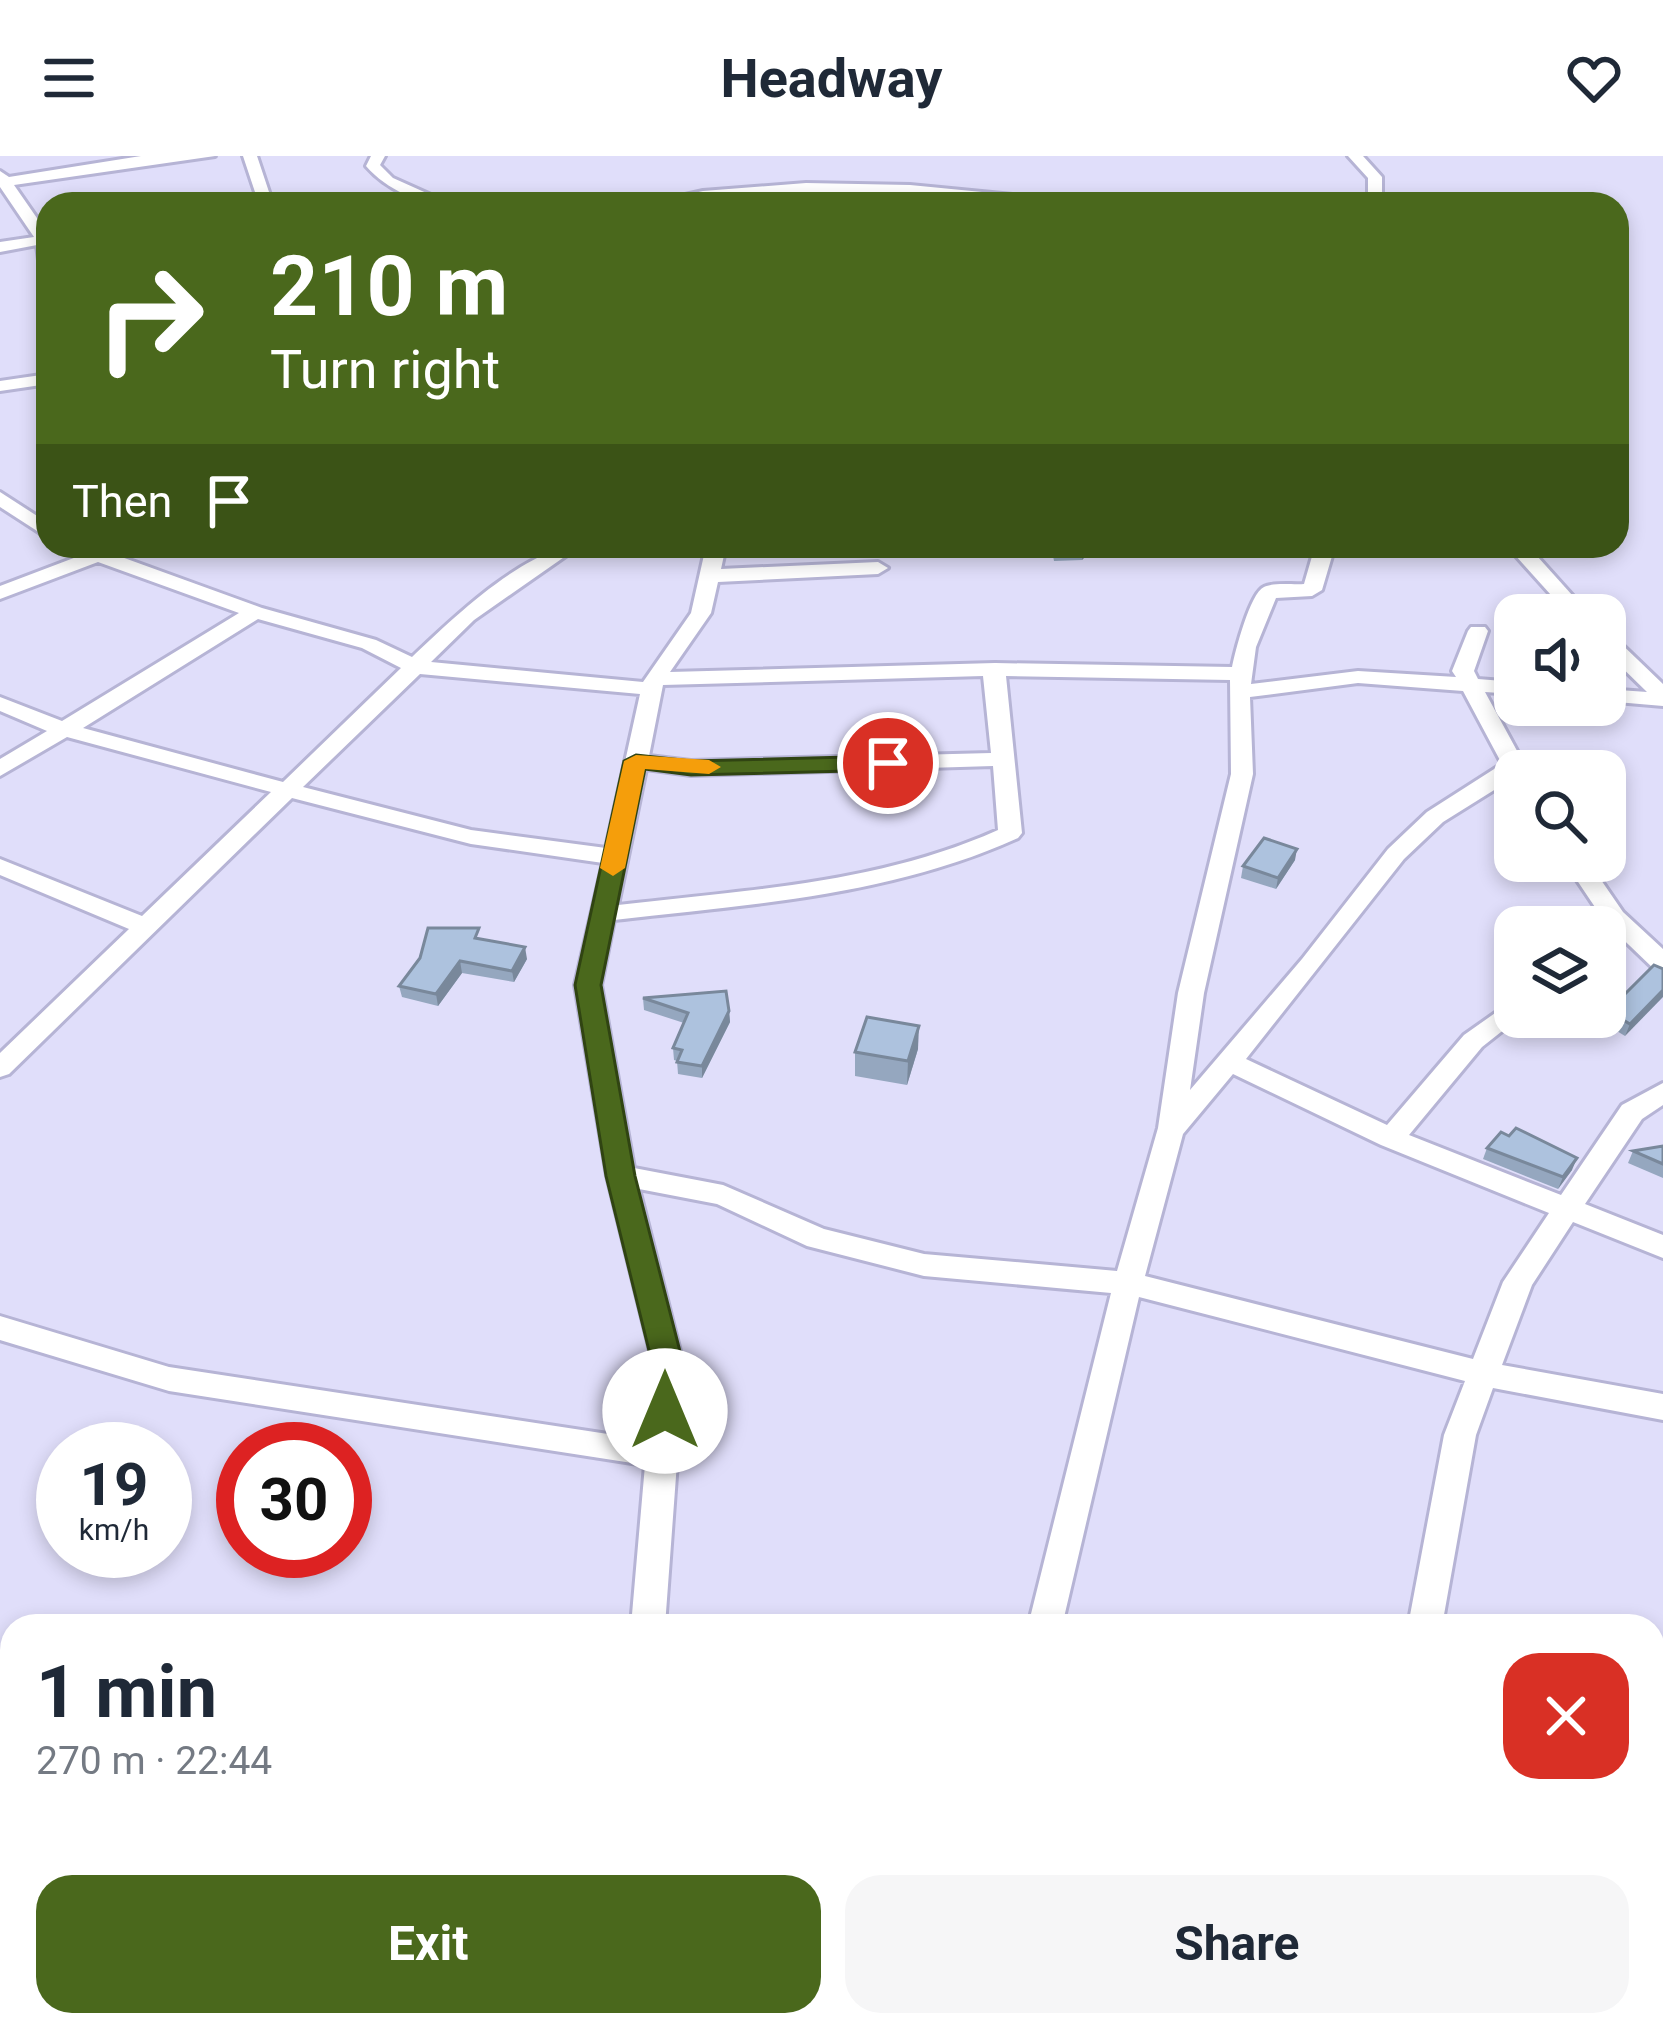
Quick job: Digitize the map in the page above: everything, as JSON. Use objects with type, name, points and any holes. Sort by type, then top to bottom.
[{"type":"street","points":[[36,226],[2,180],[149,159],[208,156]]},
{"type":"street","points":[[250,156],[256,192]]},
{"type":"street","points":[[378,156],[373,166],[388,181],[415,192]]},
{"type":"street","points":[[1355,156],[1375,177],[1376,192]]},
{"type":"street","points":[[723,192],[829,185],[916,192]]},
{"type":"street","points":[[0,247],[36,242]]},
{"type":"street","points":[[0,386],[36,381]]},
{"type":"street","points":[[0,498],[36,524]]},
{"type":"street","points":[[0,593],[92,558]]},
{"type":"street","points":[[98,558],[255,612],[369,644],[415,667],[652,684],[982,670]]},
{"type":"street","points":[[1,1065],[467,616],[552,558]]},
{"type":"street","points":[[649,1614],[669,1367],[620,1176],[588,985],[652,684],[701,613],[713,558]]},
{"type":"street","points":[[1048,1614],[1170,1131],[1191,993],[1242,774],[1240,683],[1246,647],[1268,592],[1312,590],[1321,558]]},
{"type":"street","points":[[1528,558],[1561,594]]},
{"type":"street","points":[[708,576],[878,568]]},
{"type":"street","points":[[0,769],[59,728],[255,612]]},
{"type":"street","points":[[1478,631],[1463,671],[1505,750]]},
{"type":"street","points":[[1626,660],[1663,698]]},
{"type":"street","points":[[602,914],[893,876],[982,848],[1010,833],[995,669],[1240,683],[1358,676],[1494,687]]},
{"type":"street","points":[[1626,696],[1663,698]]},
{"type":"street","points":[[0,703],[59,728],[471,837],[615,857]]},
{"type":"street","points":[[636,761],[691,768],[1003,759]]},
{"type":"street","points":[[1170,1131],[1311,965],[1396,854],[1435,818],[1494,781]]},
{"type":"street","points":[[0,866],[145,927]]},
{"type":"street","points":[[1626,934],[1660,957]]},
{"type":"street","points":[[1391,1138],[1473,1041],[1494,1024]]},
{"type":"street","points":[[1228,1061],[1391,1138],[1663,1247]]},
{"type":"street","points":[[1428,1614],[1460,1435],[1519,1282],[1632,1112],[1663,1092]]},
{"type":"street","points":[[620,1176],[723,1195],[817,1238],[924,1265],[1128,1283],[1484,1374],[1663,1406]]},
{"type":"street","points":[[0,1328],[169,1379],[662,1455]]},
{"type":"building","points":[[1264,838],[1297,849],[1278,878],[1243,866]]},
{"type":"building","points":[[428,928],[479,928],[475,938],[525,947],[512,971],[460,961],[436,994],[399,986],[420,958]]},
{"type":"building","points":[[1654,965],[1663,969],[1663,990],[1630,1024],[1626,1022],[1626,993]]},
{"type":"building","points":[[726,991],[729,1011],[702,1066],[677,1062],[682,1050],[673,1048],[688,1013],[643,998]]},
{"type":"building","points":[[867,1017],[919,1026],[908,1061],[855,1052]]},
{"type":"building","points":[[1516,1128],[1577,1158],[1563,1177],[1487,1148],[1501,1132],[1509,1136]]},
{"type":"building","points":[[1663,1146],[1663,1164],[1633,1151]]},
{"type":"slow traffic","points":[[613,868],[636,761],[709,767]]},
{"type":"route","points":[[665,1411],[669,1367],[620,1176],[588,985],[636,761],[691,768],[888,763]]}]
